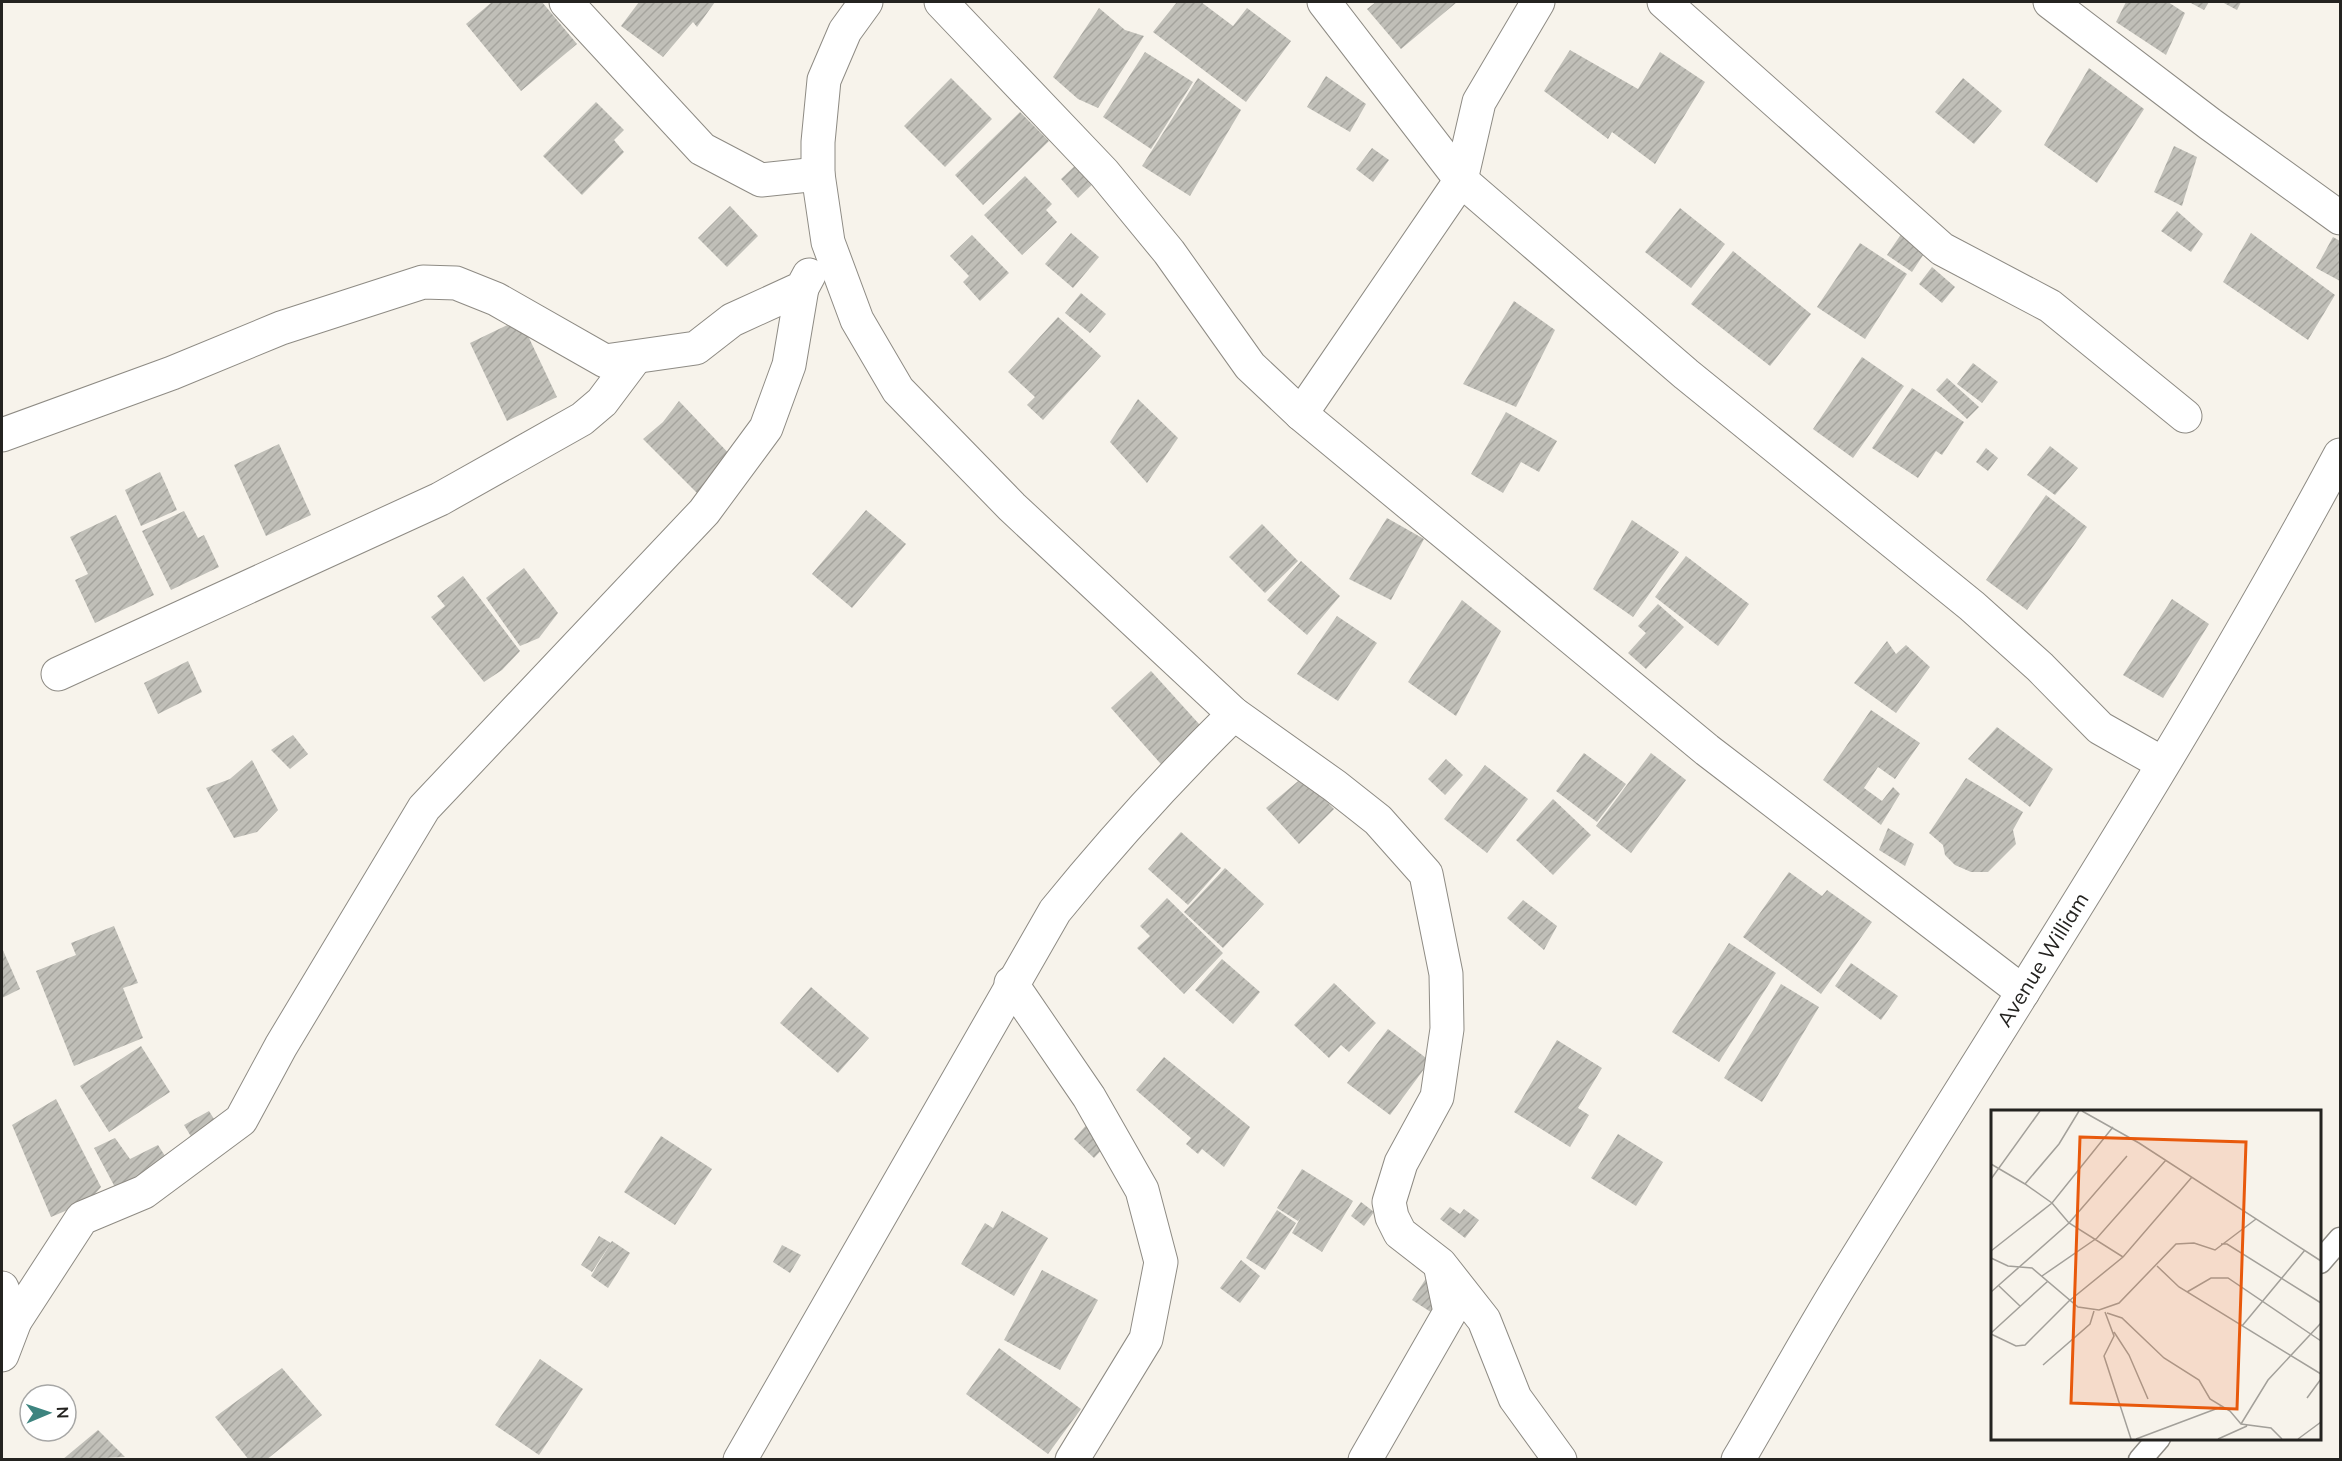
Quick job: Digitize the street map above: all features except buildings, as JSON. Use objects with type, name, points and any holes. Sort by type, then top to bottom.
[{"type":"street","points":[[566,2],[702,149],[761,180],[818,174]]},
{"type":"street","points":[[866,2],[845,31],[824,80],[818,174],[828,242],[857,320],[898,390],[1012,507],[1234,714],[1335,786],[1378,820],[1426,874],[1446,974],[1447,1029],[1437,1097],[1401,1163],[1389,1202],[1392,1217],[1400,1233],[1440,1264],[1484,1320],[1515,1398],[1560,1460]]},
{"type":"street","points":[[941,2],[1104,173],[1169,252],[1250,366],[1301,414],[1707,750],[2023,992]]},
{"type":"street","points":[[1324,2],[1461,180],[1686,375],[1972,606],[2040,666],[2100,728],[2162,763]]},
{"type":"street","points":[[1301,414],[1461,180],[1479,102],[1538,2]]},
{"type":"street","points":[[1664,2],[1942,249],[2050,306],[2185,416]]},
{"type":"street","points":[[2050,2],[2210,124],[2340,218]]},
{"type":"street","points":[[2,1356],[15,1321],[82,1218],[144,1192],[241,1120],[281,1046],[424,808],[704,512],[766,428],[789,365],[802,288],[828,242]]},
{"type":"street","points":[[2,435],[172,373],[281,328],[423,282],[456,283],[496,299],[605,361],[696,348],[732,320],[802,288]]},
{"type":"street","points":[[58,674],[459,489],[582,419],[602,402],[635,358]]},
{"type":"street","name":"Avenue William","points":[[1738,1460],[1843,1280],[2023,992],[2162,763],[2307,517],[2340,455]]},
{"type":"street","points":[[740,1460],[1011,983],[1055,911],[1111,843],[1177,769],[1234,714]]},
{"type":"street","points":[[1011,983],[1089,1097],[1142,1190],[1161,1262],[1146,1339],[1072,1460]]},
{"type":"street","points":[[1365,1460],[1450,1312],[1440,1264]]},
{"type":"street","points":[[2,1288],[15,1321]]},
{"type":"lane","points":[[2321,1260],[2340,1239]]},
{"type":"lane","points":[[2140,1460],[2157,1440]]}]
